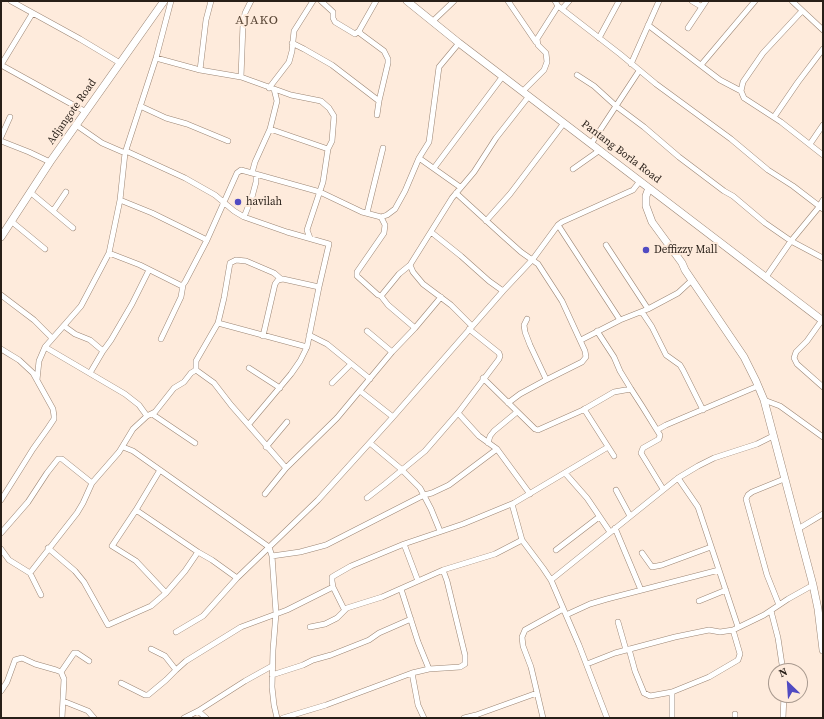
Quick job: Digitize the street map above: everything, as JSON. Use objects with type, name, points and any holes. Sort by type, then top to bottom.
[{"type":"street","points":[[11,1],[120,63]]},
{"type":"street","name":"Adjangote Road","points":[[1,237],[50,162],[164,1]]},
{"type":"street","points":[[37,380],[38,361],[45,347],[81,306],[109,253],[120,200],[125,152],[156,58],[171,1]]},
{"type":"street","points":[[200,70],[206,20],[212,1]]},
{"type":"street","points":[[241,78],[243,24],[251,1]]},
{"type":"street","points":[[272,88],[289,62],[292,51],[294,31],[313,1]]},
{"type":"street","points":[[321,1],[333,12],[333,18],[336,22],[355,34],[359,31],[376,1]]},
{"type":"street","name":"Pantang Borla Road","points":[[407,1],[591,144],[822,320]]},
{"type":"street","points":[[432,21],[454,1]]},
{"type":"street","points":[[381,296],[400,274],[410,266],[460,187],[474,172],[526,93],[544,70],[547,62],[546,53],[536,42],[508,1]]},
{"type":"street","points":[[536,42],[558,5],[569,1]]},
{"type":"street","points":[[599,38],[619,1]]},
{"type":"street","points":[[631,64],[659,1]]},
{"type":"street","points":[[692,1],[702,7]]},
{"type":"street","points":[[688,28],[706,1]]},
{"type":"street","points":[[701,65],[756,1]]},
{"type":"street","points":[[792,1],[802,12],[823,30]]},
{"type":"street","points":[[558,5],[662,89],[731,139],[762,166],[793,186],[821,208]]},
{"type":"street","points":[[802,12],[763,53],[743,82],[741,91],[744,98],[774,117],[823,155]]},
{"type":"street","points":[[32,14],[1,65],[86,112]]},
{"type":"street","points":[[648,25],[722,81],[741,91]]},
{"type":"street","points":[[359,31],[384,51],[388,59],[377,115]]},
{"type":"street","points":[[292,43],[332,65],[379,101]]},
{"type":"street","points":[[161,339],[181,297],[183,285],[207,240],[239,171],[244,170],[320,192],[367,213],[381,217],[395,209],[406,191],[419,158],[428,142],[439,68],[460,43]]},
{"type":"street","points":[[774,117],[793,88],[823,49]]},
{"type":"street","points":[[156,58],[200,70],[241,78],[291,95],[321,101],[329,108],[334,116],[332,141],[328,149],[323,182],[307,230],[310,238]]},
{"type":"street","points":[[591,144],[639,71]]},
{"type":"street","points":[[577,75],[594,86],[616,106],[644,127],[693,168],[733,196],[765,223],[791,241],[823,258]]},
{"type":"street","points":[[434,168],[503,76]]},
{"type":"street","points":[[244,217],[256,182],[254,173],[255,162],[270,129],[277,101],[272,88]]},
{"type":"street","points":[[140,106],[166,118],[187,124],[228,141]]},
{"type":"street","points":[[1,137],[10,117]]},
{"type":"street","points":[[486,221],[515,188],[564,123]]},
{"type":"street","points":[[76,125],[102,143],[185,178],[215,195],[224,201],[234,211],[244,217],[287,232],[330,244],[319,287],[307,347],[300,361],[280,388],[249,424]]},
{"type":"street","points":[[810,144],[823,125]]},
{"type":"street","points":[[270,129],[328,149]]},
{"type":"street","points":[[1,141],[50,162]]},
{"type":"street","points":[[367,213],[383,148]]},
{"type":"street","points":[[573,169],[600,150]]},
{"type":"street","points":[[419,158],[460,187]]},
{"type":"street","points":[[176,632],[203,616],[237,578],[318,500],[533,259],[558,225],[633,190],[640,181]]},
{"type":"street","points":[[649,188],[646,199],[647,211],[662,236],[682,263],[684,270],[744,357],[764,400],[818,609],[823,650]]},
{"type":"street","points":[[30,192],[73,228]]},
{"type":"street","points":[[53,211],[66,192]]},
{"type":"street","points":[[456,193],[521,252],[533,259],[538,264],[555,289],[581,340],[586,357],[582,362],[546,379],[520,394],[508,403]]},
{"type":"street","points":[[120,200],[152,213],[207,240]]},
{"type":"street","points":[[766,277],[791,241],[821,208],[823,200]]},
{"type":"street","points":[[381,217],[385,225],[384,233],[357,272],[357,276],[381,296],[392,310],[415,328]]},
{"type":"street","points":[[11,222],[45,249]]},
{"type":"street","points":[[558,225],[620,320]]},
{"type":"street","points":[[431,232],[503,291]]},
{"type":"street","points":[[606,245],[648,309]]},
{"type":"street","points":[[109,253],[140,265],[183,285]]},
{"type":"street","points":[[196,370],[196,362],[218,323],[230,263],[232,261],[246,261],[274,273],[281,279],[319,287]]},
{"type":"street","points":[[367,498],[425,451],[458,413],[500,356],[499,353],[471,328],[451,305],[423,284],[410,266]]},
{"type":"street","points":[[90,373],[132,304],[149,270]]},
{"type":"street","points":[[263,336],[275,284],[281,279]]},
{"type":"street","points":[[581,340],[620,320],[648,309],[678,292],[692,280]]},
{"type":"street","points":[[1,295],[34,320],[52,338]]},
{"type":"street","points":[[266,494],[286,468],[337,418],[392,352],[415,328],[441,297]]},
{"type":"street","points":[[642,312],[652,327],[666,355],[680,365],[703,410]]},
{"type":"street","points":[[527,319],[524,325],[525,332],[546,379]]},
{"type":"street","points":[[822,320],[807,341],[796,352],[794,358],[797,364],[823,386]]},
{"type":"street","points":[[218,323],[307,347]]},
{"type":"street","points":[[64,326],[74,334],[90,340],[103,351]]},
{"type":"street","points":[[366,331],[392,352]]},
{"type":"street","points":[[597,331],[614,357],[620,371],[660,437],[643,448],[642,453],[663,489]]},
{"type":"street","points":[[309,335],[324,342],[370,379]]},
{"type":"street","points":[[45,347],[130,398],[150,415],[195,443]]},
{"type":"street","points":[[1,350],[19,360],[33,373],[53,410],[54,419],[20,468],[1,500]]},
{"type":"street","points":[[332,383],[351,364]]},
{"type":"street","points":[[249,368],[280,388]]},
{"type":"street","points":[[30,574],[48,548],[77,513],[84,502],[92,482],[122,447],[133,429],[158,408],[174,388],[184,382],[191,373],[196,370]]},
{"type":"street","points":[[196,370],[214,383],[231,405],[249,424],[266,447],[286,468]]},
{"type":"street","points":[[484,378],[508,403],[535,429],[538,430],[584,409],[614,392],[631,389]]},
{"type":"street","points":[[657,430],[758,386]]},
{"type":"street","points":[[360,391],[393,417]]},
{"type":"street","points":[[764,400],[780,406],[823,437]]},
{"type":"street","points":[[584,409],[614,456]]},
{"type":"street","points":[[488,443],[490,436],[494,431],[518,412]]},
{"type":"street","points":[[458,413],[479,436],[497,449],[530,494]]},
{"type":"street","points":[[266,447],[287,422]]},
{"type":"street","points":[[551,580],[678,478],[714,458],[757,444],[773,436]]},
{"type":"street","points":[[370,442],[420,488],[432,509],[440,531]]},
{"type":"street","points":[[122,447],[133,451],[270,547],[276,614],[272,675],[274,705],[277,718]]},
{"type":"street","points":[[344,609],[333,587],[332,577],[351,566],[404,544],[463,524],[512,504],[608,447]]},
{"type":"street","points":[[272,556],[314,549],[326,545],[424,495],[432,494],[449,485],[497,449]]},
{"type":"street","points":[[1,533],[28,502],[58,459],[62,459],[92,482]]},
{"type":"street","points":[[160,470],[113,544],[113,547],[136,562],[166,592]]},
{"type":"street","points":[[565,473],[586,498],[610,532]]},
{"type":"street","points":[[618,622],[642,690],[650,696],[672,692],[709,677],[738,660],[740,657],[736,629],[726,590],[698,507],[678,478]]},
{"type":"street","points":[[779,605],[767,575],[746,499],[752,492],[784,479]]},
{"type":"street","points":[[616,490],[630,516]]},
{"type":"street","points":[[512,504],[522,540],[551,580],[587,664],[607,718]]},
{"type":"street","points":[[136,510],[237,578]]},
{"type":"street","points":[[798,529],[823,514]]},
{"type":"street","points":[[556,550],[599,517]]},
{"type":"street","points":[[615,528],[641,590]]},
{"type":"street","points":[[310,627],[325,624],[337,618],[344,609],[382,597],[443,570],[489,556],[522,540]]},
{"type":"street","points":[[404,544],[418,581]]},
{"type":"street","points":[[642,553],[652,567],[662,565],[711,547]]},
{"type":"street","points":[[48,548],[75,571],[84,582],[108,625],[150,606],[166,592],[185,571],[198,552]]},
{"type":"street","points":[[1,549],[9,560],[30,574],[41,594]]},
{"type":"street","points":[[283,718],[326,705],[412,673],[429,669],[460,667],[465,664],[465,655],[443,570]]},
{"type":"street","points":[[543,718],[531,666],[523,646],[523,633],[525,630],[565,612],[590,604],[719,570]]},
{"type":"street","points":[[587,664],[652,642],[695,632],[709,630],[720,632],[736,629],[771,611],[812,585]]},
{"type":"street","points":[[121,683],[145,695],[148,695],[176,670],[200,652],[241,627],[287,610],[333,587]]},
{"type":"street","points":[[401,589],[429,669]]},
{"type":"street","points":[[699,601],[726,590]]},
{"type":"street","points":[[771,611],[778,638],[782,663]]},
{"type":"street","points":[[272,675],[303,665],[318,658],[331,655],[369,640],[379,633],[411,618]]},
{"type":"street","points":[[151,649],[166,656],[176,670]]},
{"type":"street","points":[[61,672],[74,653],[77,653],[89,661]]},
{"type":"street","points":[[1,691],[7,682],[15,660],[22,658],[61,672],[64,679],[62,718]]},
{"type":"street","points":[[184,718],[272,666]]},
{"type":"street","points":[[412,673],[418,705],[422,717]]},
{"type":"street","points":[[672,692],[672,718]]},
{"type":"street","points":[[464,718],[477,716],[536,693]]},
{"type":"street","points":[[63,701],[88,711],[94,718]]},
{"type":"street","points":[[783,718],[784,703]]},
{"type":"street","points":[[198,711],[206,718]]},
{"type":"place","name":"havilah","points":[[238,202]]},
{"type":"place","name":"Deffizzy Mall","points":[[646,250]]},
{"type":"district","name":"AJAKO","points":[[257,21]]}]
